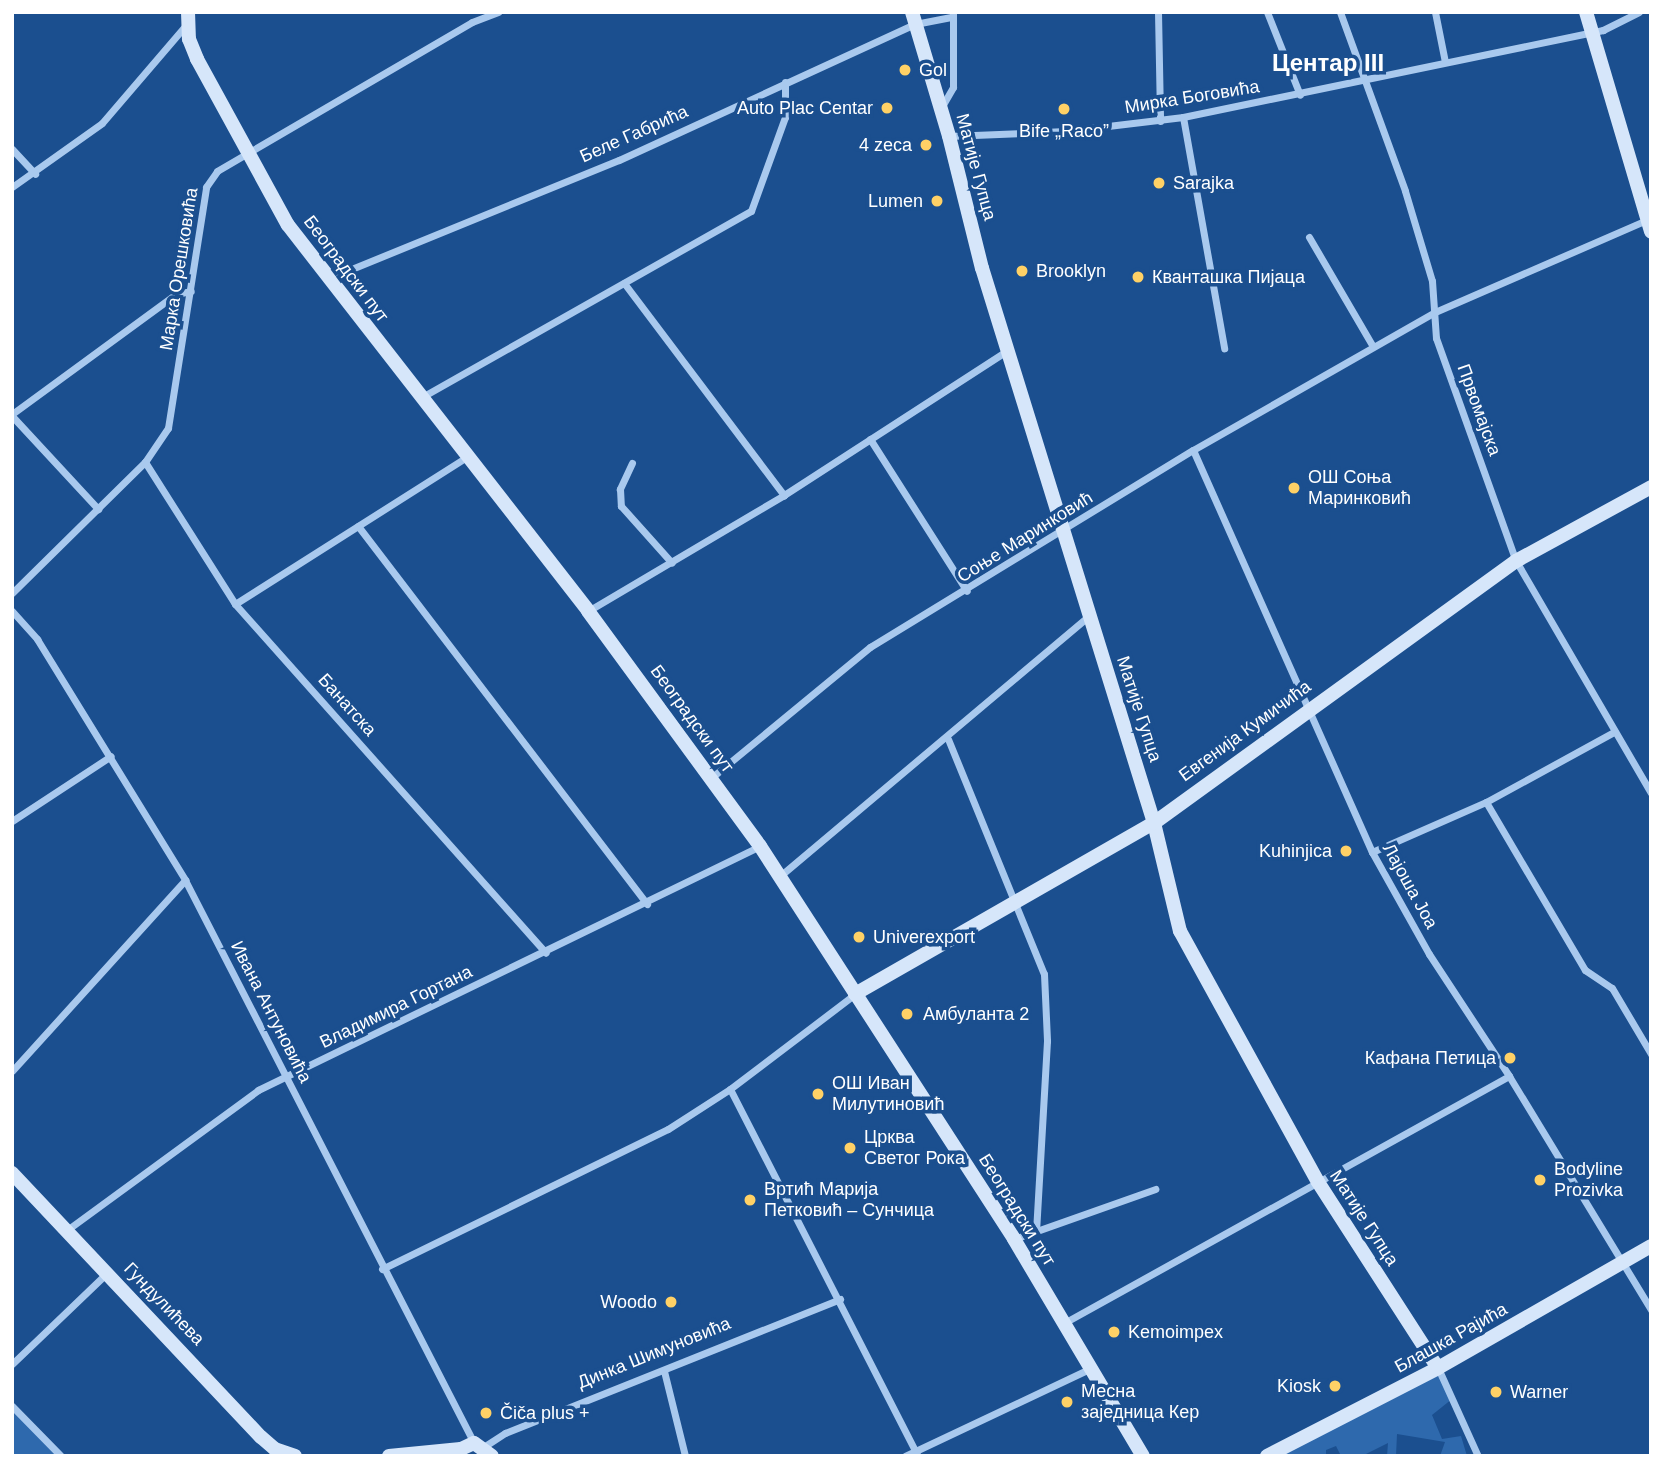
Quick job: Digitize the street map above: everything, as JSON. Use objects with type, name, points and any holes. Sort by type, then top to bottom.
[{"type":"street","name":"Марка Орешковића","points":[[12,593],[145,462],[168,428],[206,187],[217,171],[245,152],[472,22],[498,12]]},
{"type":"street","points":[[1158,12],[1160,121]]},
{"type":"street","points":[[1267,12],[1300,95]]},
{"type":"street","name":"Првомајска","points":[[1340,12],[1405,191],[1432,281],[1436,338],[1516,561],[1651,793]]},
{"type":"street","points":[[1435,12],[1445,62]]},
{"type":"street","points":[[1586,12],[1650,223]]},
{"type":"street","name":"Мирка Боговића","points":[[949,136],[1066,131],[1183,117],[1591,33],[1639,12]]},
{"type":"street","points":[[941,108],[954,87],[953,15]]},
{"type":"street","name":"Беле Габрића","points":[[326,279],[619,160],[913,18],[953,15]]},
{"type":"street","name":"Београдски пут","points":[[187,18],[197,59],[245,152],[326,279],[588,611],[760,846],[1014,1239],[1143,1456]]},
{"type":"street","points":[[12,187],[35,174],[102,123],[187,18]]},
{"type":"street","name":"Матије Гупца","points":[[913,18],[949,136],[1007,351],[1066,531],[1089,616],[1154,823],[1169,899],[1194,962],[1318,1182],[1438,1368]]},
{"type":"street","points":[[421,397],[751,211],[785,117],[785,82]]},
{"type":"street","points":[[1183,117],[1224,348]]},
{"type":"street","points":[[12,149],[35,174]]},
{"type":"street","name":"Соње Маринковић","points":[[711,778],[870,648],[1066,531],[1193,450],[1372,345],[1435,312],[1650,223]]},
{"type":"street","points":[[1309,237],[1372,345]]},
{"type":"street","points":[[624,283],[784,495]]},
{"type":"street","points":[[98,509],[12,415],[176,294],[191,291]]},
{"type":"street","points":[[588,611],[672,564],[784,495],[1007,351]]},
{"type":"street","points":[[870,439],[967,591]]},
{"type":"street","name":"Лајоша Јоа","points":[[1193,450],[1306,709],[1373,852],[1429,954],[1509,1076],[1651,1310]]},
{"type":"street","points":[[235,604],[468,456]]},
{"type":"street","name":"Банатска","points":[[145,462],[235,604],[547,953]]},
{"type":"street","points":[[632,463],[620,489],[621,506],[672,564]]},
{"type":"street","name":"Евгенија Кумичића","points":[[855,994],[1154,823],[1306,709],[1516,561],[1651,487]]},
{"type":"street","points":[[358,526],[647,904]]},
{"type":"street","name":"Ивана Антуновића","points":[[12,611],[37,639],[185,880],[474,1450]]},
{"type":"street","points":[[779,877],[948,739],[1089,616]]},
{"type":"street","points":[[1373,852],[1486,802],[1614,732]]},
{"type":"street","points":[[948,739],[1038,952],[1048,1002],[1036,1229]]},
{"type":"street","points":[[12,821],[111,756]]},
{"type":"street","points":[[1486,802],[1585,970],[1612,988],[1651,1054]]},
{"type":"street","name":"Владимира Гортана","points":[[67,1230],[242,1099],[547,953],[760,846]]},
{"type":"street","points":[[12,1071],[185,880]]},
{"type":"street","points":[[382,1269],[668,1129],[730,1089],[855,994]]},
{"type":"street","points":[[1063,1323],[1509,1076]]},
{"type":"street","points":[[730,1089],[917,1453]]},
{"type":"street","name":"Гундулићева","points":[[12,1173],[261,1437],[292,1455]]},
{"type":"street","points":[[1014,1239],[1036,1229],[1079,1219],[1155,1189]]},
{"type":"street","name":"Блашка Рајића","points":[[1267,1456],[1438,1368],[1651,1246]]},
{"type":"street","points":[[12,1364],[107,1273]]},
{"type":"street","name":"Динка Шимуновића","points":[[474,1450],[505,1433],[840,1299]]},
{"type":"street","points":[[905,1456],[917,1453],[1091,1368]]},
{"type":"street","points":[[1438,1368],[1478,1456]]},
{"type":"street","points":[[664,1371],[685,1456]]},
{"type":"street","points":[[12,1406],[61,1456]]},
{"type":"street","points":[[389,1456],[474,1450]]},
{"type":"shaded area","points":[[1438,1368],[1452,1399],[1432,1415],[1442,1439],[1461,1436],[1467,1456],[1440,1456],[1445,1442],[1397,1434],[1396,1456],[1387,1456],[1388,1443],[1362,1456],[1341,1456],[1336,1446],[1326,1450],[1326,1456],[1266,1456]]},
{"type":"shaded area","points":[[12,1401],[63,1456],[12,1456]]},
{"type":"place","name":"Gol","points":[[905,70]]},
{"type":"place","name":"Auto Plac Centar","points":[[887,108]]},
{"type":"place","name":"Bife „Raco”","points":[[1064,109]]},
{"type":"place","name":"4 zeca","points":[[926,145]]},
{"type":"place","name":"Sarajka","points":[[1159,183]]},
{"type":"place","name":"Lumen","points":[[937,201]]},
{"type":"place","name":"Brooklyn","points":[[1022,271]]},
{"type":"place","name":"Кванташка Пијаца","points":[[1138,277]]},
{"type":"place","name":"ОШ Соња Маринковић","points":[[1294,488]]},
{"type":"place","name":"Kuhinjica","points":[[1346,851]]},
{"type":"place","name":"Univerexport","points":[[859,937]]},
{"type":"place","name":"Амбуланта 2","points":[[907,1014]]},
{"type":"place","name":"Кафана Петица","points":[[1510,1058]]},
{"type":"place","name":"ОШ Иван Милутиновић","points":[[818,1094]]},
{"type":"place","name":"Црква Светог Рока","points":[[850,1148]]},
{"type":"place","name":"Bodyline Prozivka","points":[[1540,1180]]},
{"type":"place","name":"Вртић Марија Петковић – Сунчица","points":[[750,1200]]},
{"type":"place","name":"Woodo","points":[[671,1302]]},
{"type":"place","name":"Kemoimpex","points":[[1114,1332]]},
{"type":"place","name":"Kiosk","points":[[1335,1386]]},
{"type":"place","name":"Warner","points":[[1496,1392]]},
{"type":"place","name":"Месна заједница Кер","points":[[1067,1402]]},
{"type":"place","name":"Čiča plus +","points":[[486,1413]]},
{"type":"district","name":"Центар III","points":[[1328,63]]}]
